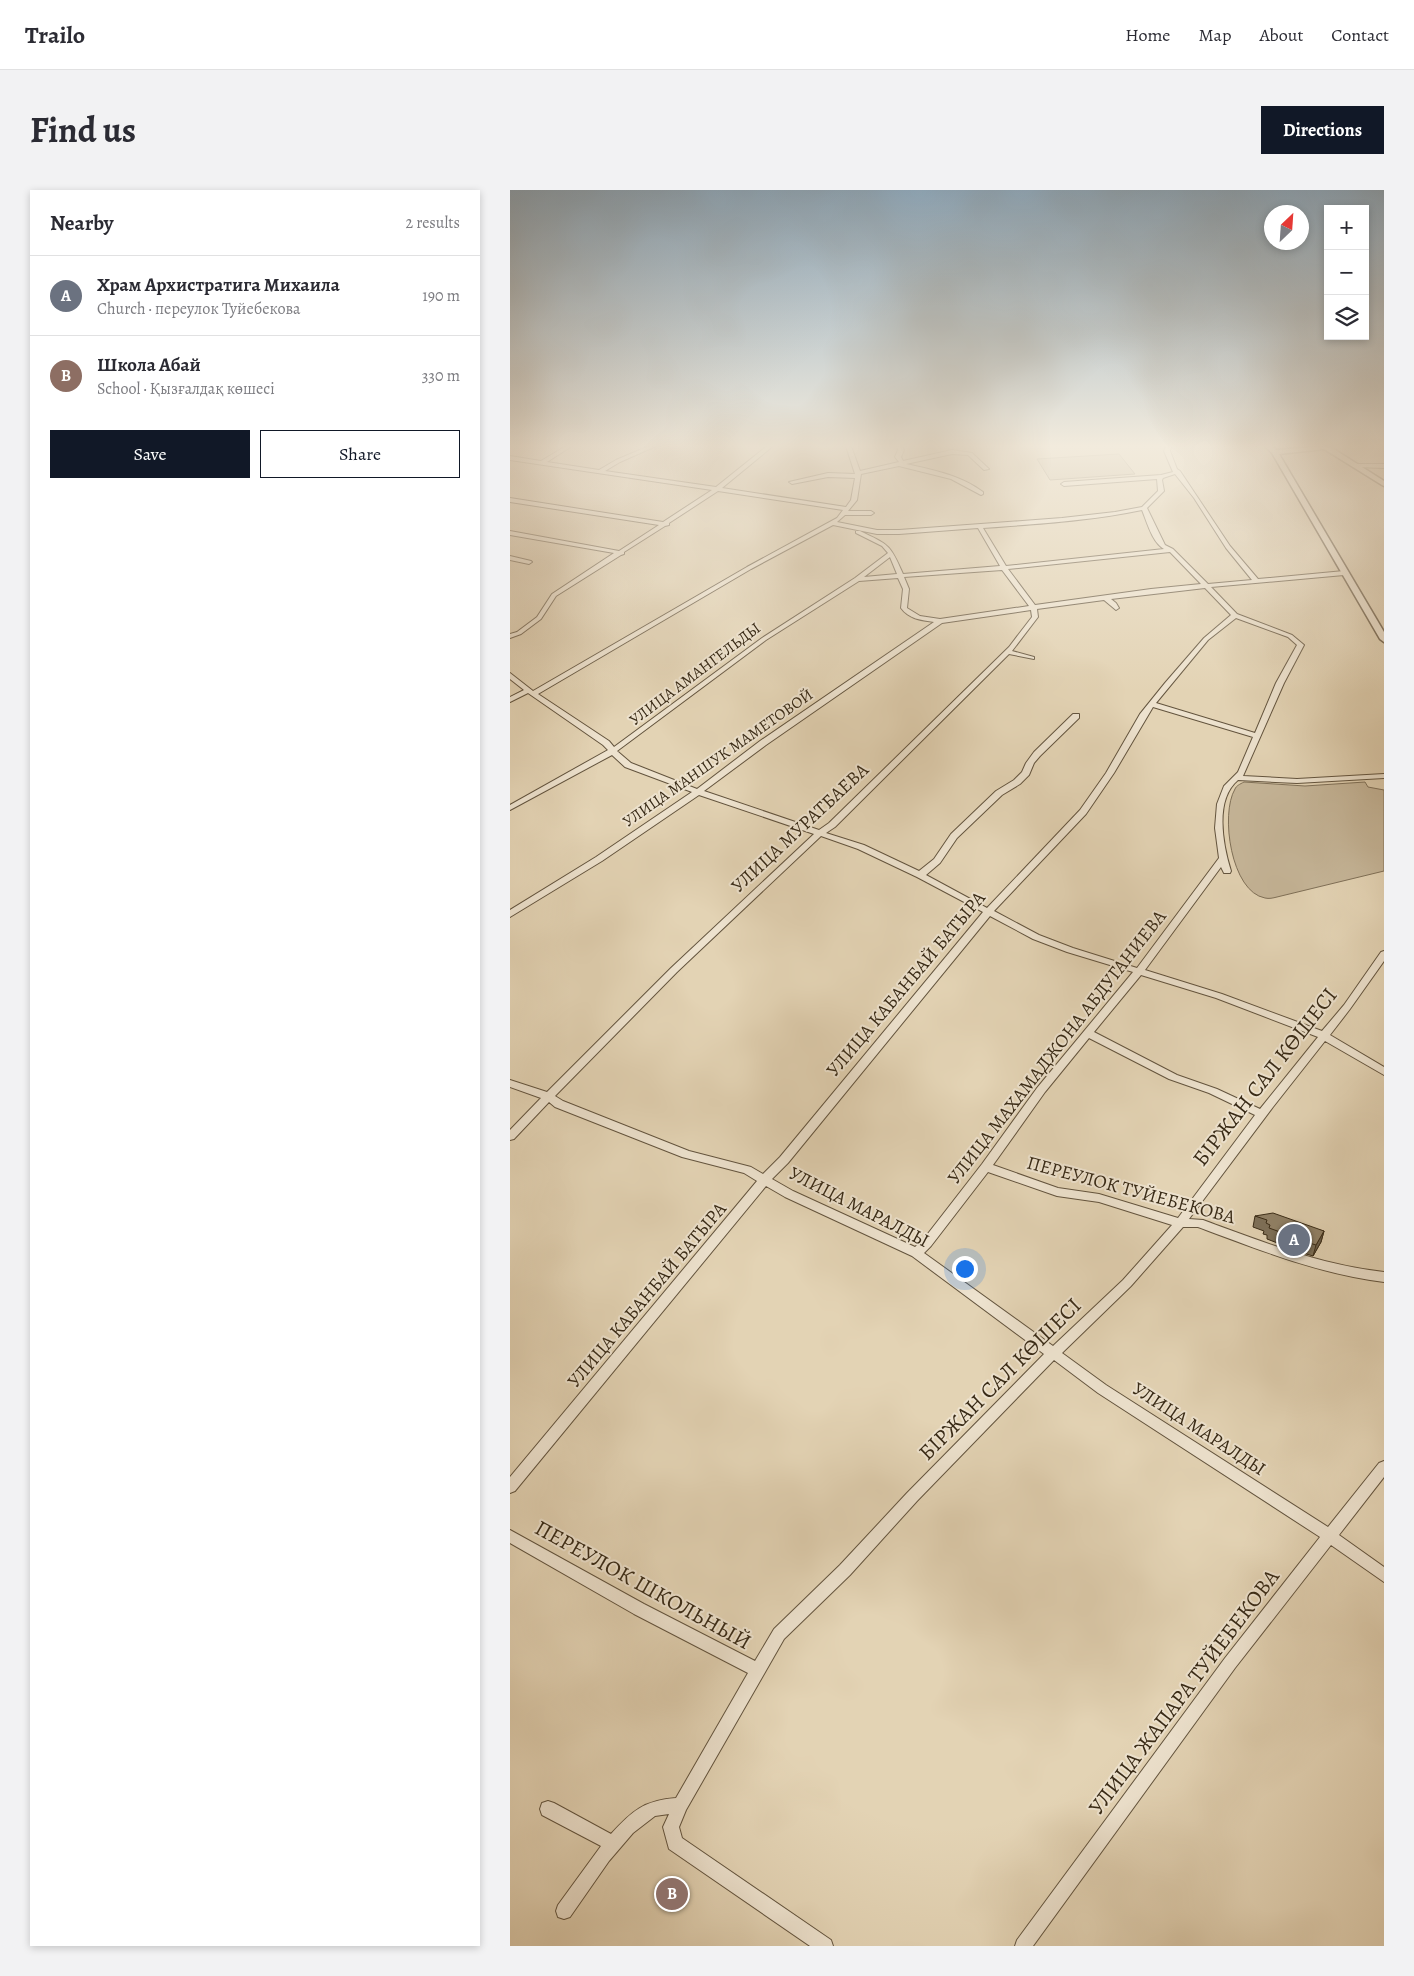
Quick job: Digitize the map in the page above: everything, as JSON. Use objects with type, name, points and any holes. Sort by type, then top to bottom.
[{"type":"street","points":[[510,636],[526,629],[539,618],[554,595],[661,528]]},
{"type":"street","points":[[510,700],[531,692],[749,568],[824,528]]},
{"type":"street","points":[[854,528],[881,544],[891,553],[906,589],[904,608],[907,612],[918,618],[940,622],[1205,585],[1344,573]]},
{"type":"street","points":[[854,528],[890,532],[963,528]]},
{"type":"street","points":[[981,528],[1004,568],[1034,608]]},
{"type":"street","points":[[1153,528],[1163,546],[1171,550],[1235,615],[1290,636],[1301,645],[1280,683],[1238,778],[1228,786],[1219,811],[1222,860],[1227,872]]},
{"type":"street","points":[[1215,528],[1255,580]]},
{"type":"street","points":[[1318,528],[1384,639]]},
{"type":"street","points":[[881,544],[887,541],[890,532]]},
{"type":"street","points":[[510,533],[622,553]]},
{"type":"street","points":[[857,579],[1004,568],[1171,550]]},
{"type":"street","name":"УЛИЦА АМАНГЕЛЬДЫ","points":[[510,808],[613,750],[764,639],[857,579],[891,553]]},
{"type":"street","points":[[510,558],[529,562]]},
{"type":"street","points":[[1106,598],[1116,608]]},
{"type":"street","name":"УЛИЦА МУРАТБАЕВА","points":[[510,1136],[674,970],[820,833],[832,825],[1008,652],[1035,617],[1034,608]]},
{"type":"street","name":"УЛИЦА КАБАНБАЙ БАТЫРА","points":[[510,1487],[765,1179],[784,1160],[989,911],[1083,812],[1110,773],[1130,736],[1152,704],[1206,639],[1235,615]]},
{"type":"street","name":"УЛИЦА МАНШУК МАМЕТОВОЙ","points":[[510,914],[599,859],[698,792],[763,743],[940,622]]},
{"type":"street","points":[[1008,652],[1032,658]]},
{"type":"street","points":[[510,675],[531,692],[606,743],[628,766],[698,792],[861,847],[920,874],[1049,942],[1289,1021],[1323,1036],[1384,1072]]},
{"type":"street","points":[[1152,704],[1256,736]]},
{"type":"street","points":[[920,874],[937,861],[954,836],[999,792],[1017,782],[1026,772],[1037,754],[1076,716]]},
{"type":"street","points":[[1238,778],[1297,780],[1384,776]]},
{"type":"street","name":"УЛИЦА МАХАМАДЖОНА АБДУГАНИЕВА","points":[[916,1253],[986,1167],[1041,1090],[1139,971],[1222,860]]},
{"type":"street","name":"БІРЖАН САЛ КӨШЕСІ","points":[[825,1946],[675,1843],[671,1827],[680,1805],[779,1634],[844,1570],[912,1497],[1053,1353],[1063,1346],[1126,1283],[1180,1223],[1262,1114],[1347,1007],[1384,954]]},
{"type":"street","points":[[1088,1033],[1173,1077],[1213,1090],[1262,1114]]},
{"type":"street","name":"УЛИЦА МАРАЛДЫ","points":[[510,1083],[549,1097],[559,1104],[686,1154],[747,1170],[789,1194],[916,1253],[1102,1389],[1330,1536],[1384,1575]]},
{"type":"street","name":"ПЕРЕУЛОК ТУЙЕБЕКОВА","points":[[986,1167],[1057,1192],[1099,1198],[1180,1223],[1199,1223],[1310,1262],[1368,1276],[1384,1277]]},
{"type":"street","name":"УЛИЦА ЖАПАРА ТУЙЕБЕКОВА","points":[[1023,1946],[1230,1663],[1384,1467]]},
{"type":"street","name":"ПЕРЕУЛОК ШКОЛЬНЫЙ","points":[[510,1536],[639,1609],[757,1670]]},
{"type":"street","points":[[564,1911],[634,1821],[651,1809],[680,1805]]},
{"type":"street","points":[[548,1809],[614,1845]]},
{"type":"shaded area","points":[[1244,782],[1305,786],[1365,782],[1368,787],[1384,790],[1384,871],[1272,898],[1265,898],[1253,893],[1244,882],[1237,867],[1229,833],[1231,801],[1238,785]]},
{"type":"building","points":[[1273,1213],[1324,1231],[1316,1245],[1282,1235],[1283,1233],[1269,1228],[1270,1225],[1266,1223],[1267,1220],[1255,1216]]},
{"type":"place","name":"Храм Архистратига Михаила","points":[[1294,1240]]},
{"type":"place","name":"Школа Абай","points":[[672,1894]]}]
